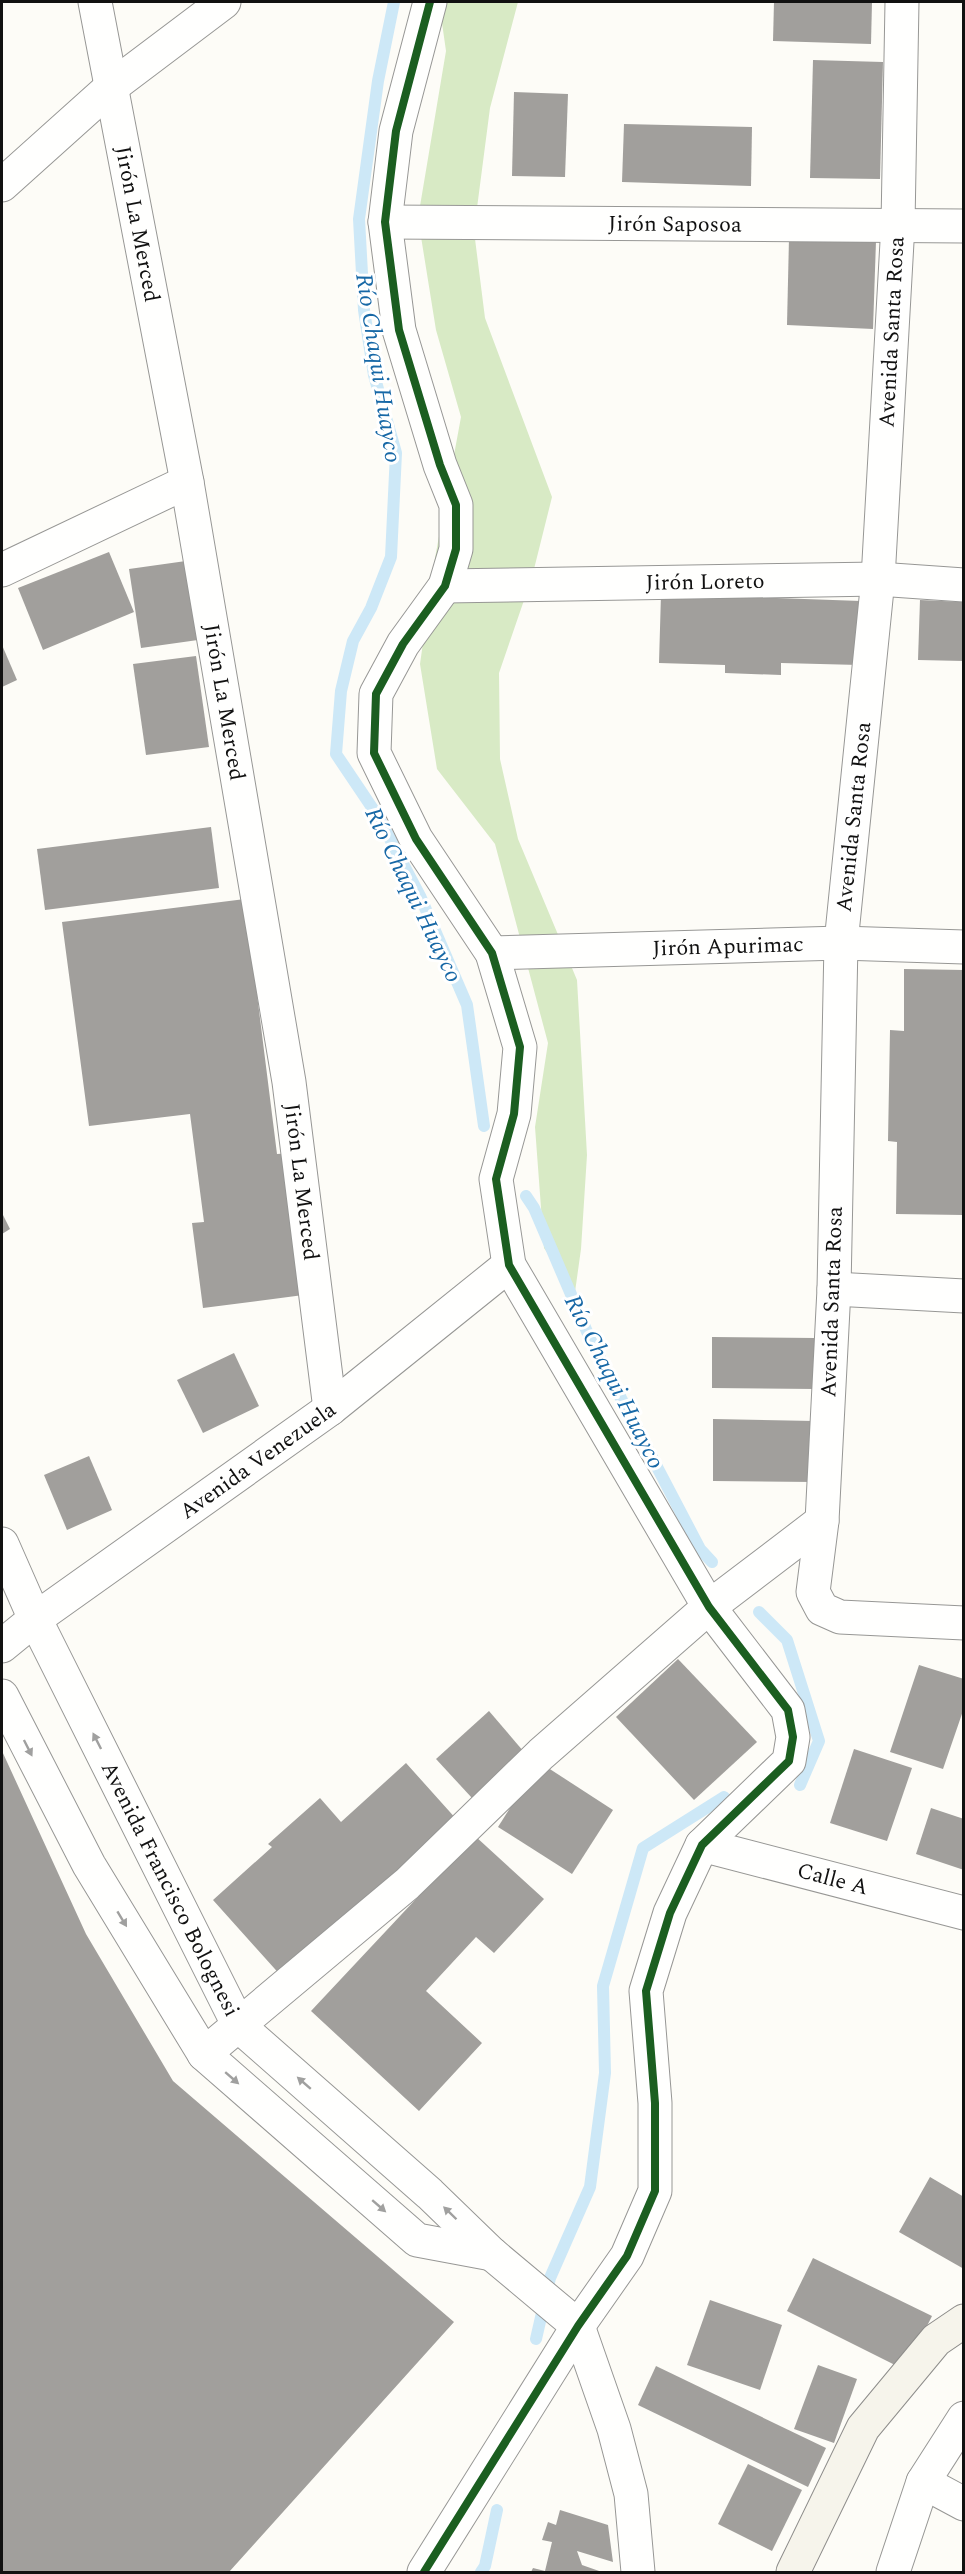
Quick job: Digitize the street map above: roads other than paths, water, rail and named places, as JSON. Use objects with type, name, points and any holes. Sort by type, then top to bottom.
[{"type":"street","name":"Jirón La Merced","points":[[95,2],[186,482],[289,1082],[330,1409]]},
{"type":"street","points":[[2,185],[110,88],[224,2]]},
{"type":"street","points":[[424,2572],[571,2319],[627,2256],[655,2191],[655,2103],[646,1990],[670,1913],[702,1845],[789,1761],[793,1737],[788,1710],[709,1607],[509,1265],[496,1179],[513,1114],[520,1047],[492,953],[416,839],[374,753],[376,694],[403,644],[445,586],[456,549],[456,505],[440,465],[399,330],[385,222],[396,131],[430,2]]},
{"type":"street","name":"Avenida Santa Rosa","points":[[902,2],[898,224],[878,579],[841,944],[834,1289],[822,1521],[813,1592],[822,1609],[840,1617],[963,1623]]},
{"type":"street","name":"Jirón Saposoa","points":[[385,222],[963,226]]},
{"type":"street","points":[[2,570],[186,482]]},
{"type":"street","name":"Jirón Loreto","points":[[445,586],[878,579],[963,585]]},
{"type":"street","name":"Jirón Apurimac","points":[[492,953],[841,944],[963,947]]},
{"type":"street","name":"Avenida Venezuela","points":[[2,1646],[36,1619],[330,1409],[509,1265]]},
{"type":"street","points":[[834,1289],[963,1296]]},
{"type":"street","points":[[204,2054],[407,1884],[541,1754],[709,1607],[822,1521]]},
{"type":"street","name":"Avenida Francisco Bolognesi","points":[[2,1544],[36,1619],[239,2026],[430,2194],[492,2254],[571,2319]]},
{"type":"street","name":"Avenida Francisco Bolognesi","points":[[2,1696],[89,1865],[204,2054],[417,2240],[492,2254]]},
{"type":"street","name":"Calle A","points":[[702,1845],[963,1913]]},
{"type":"street","points":[[571,2319],[614,2429],[631,2494],[638,2572]]},
{"type":"street","points":[[793,2572],[863,2428],[936,2340],[963,2321]]},
{"type":"street","points":[[893,2572],[923,2482],[963,2418]]},
{"type":"street","points":[[923,2482],[963,2504]]},
{"type":"waterway","name":"Río Chaqui Huayco","points":[[394,2],[378,81],[359,219],[364,310],[374,375],[396,453],[391,557],[371,608],[353,641],[341,691],[336,754],[379,818],[420,896],[467,1005],[484,1126]]},
{"type":"waterway","name":"Río Chaqui Huayco","points":[[526,1196],[534,1208],[591,1341],[700,1549],[712,1562]]},
{"type":"waterway","name":"Río Chaqui Huayco","points":[[759,1612],[787,1640],[819,1741],[800,1785]]},
{"type":"waterway","name":"Río Chaqui Huayco","points":[[536,2339],[550,2278],[590,2187],[605,2073],[603,1986],[643,1848],[724,1797]]},
{"type":"waterway","name":"Río Chaqui Huayco","points":[[481,2572],[485,2566],[497,2510]]}]
